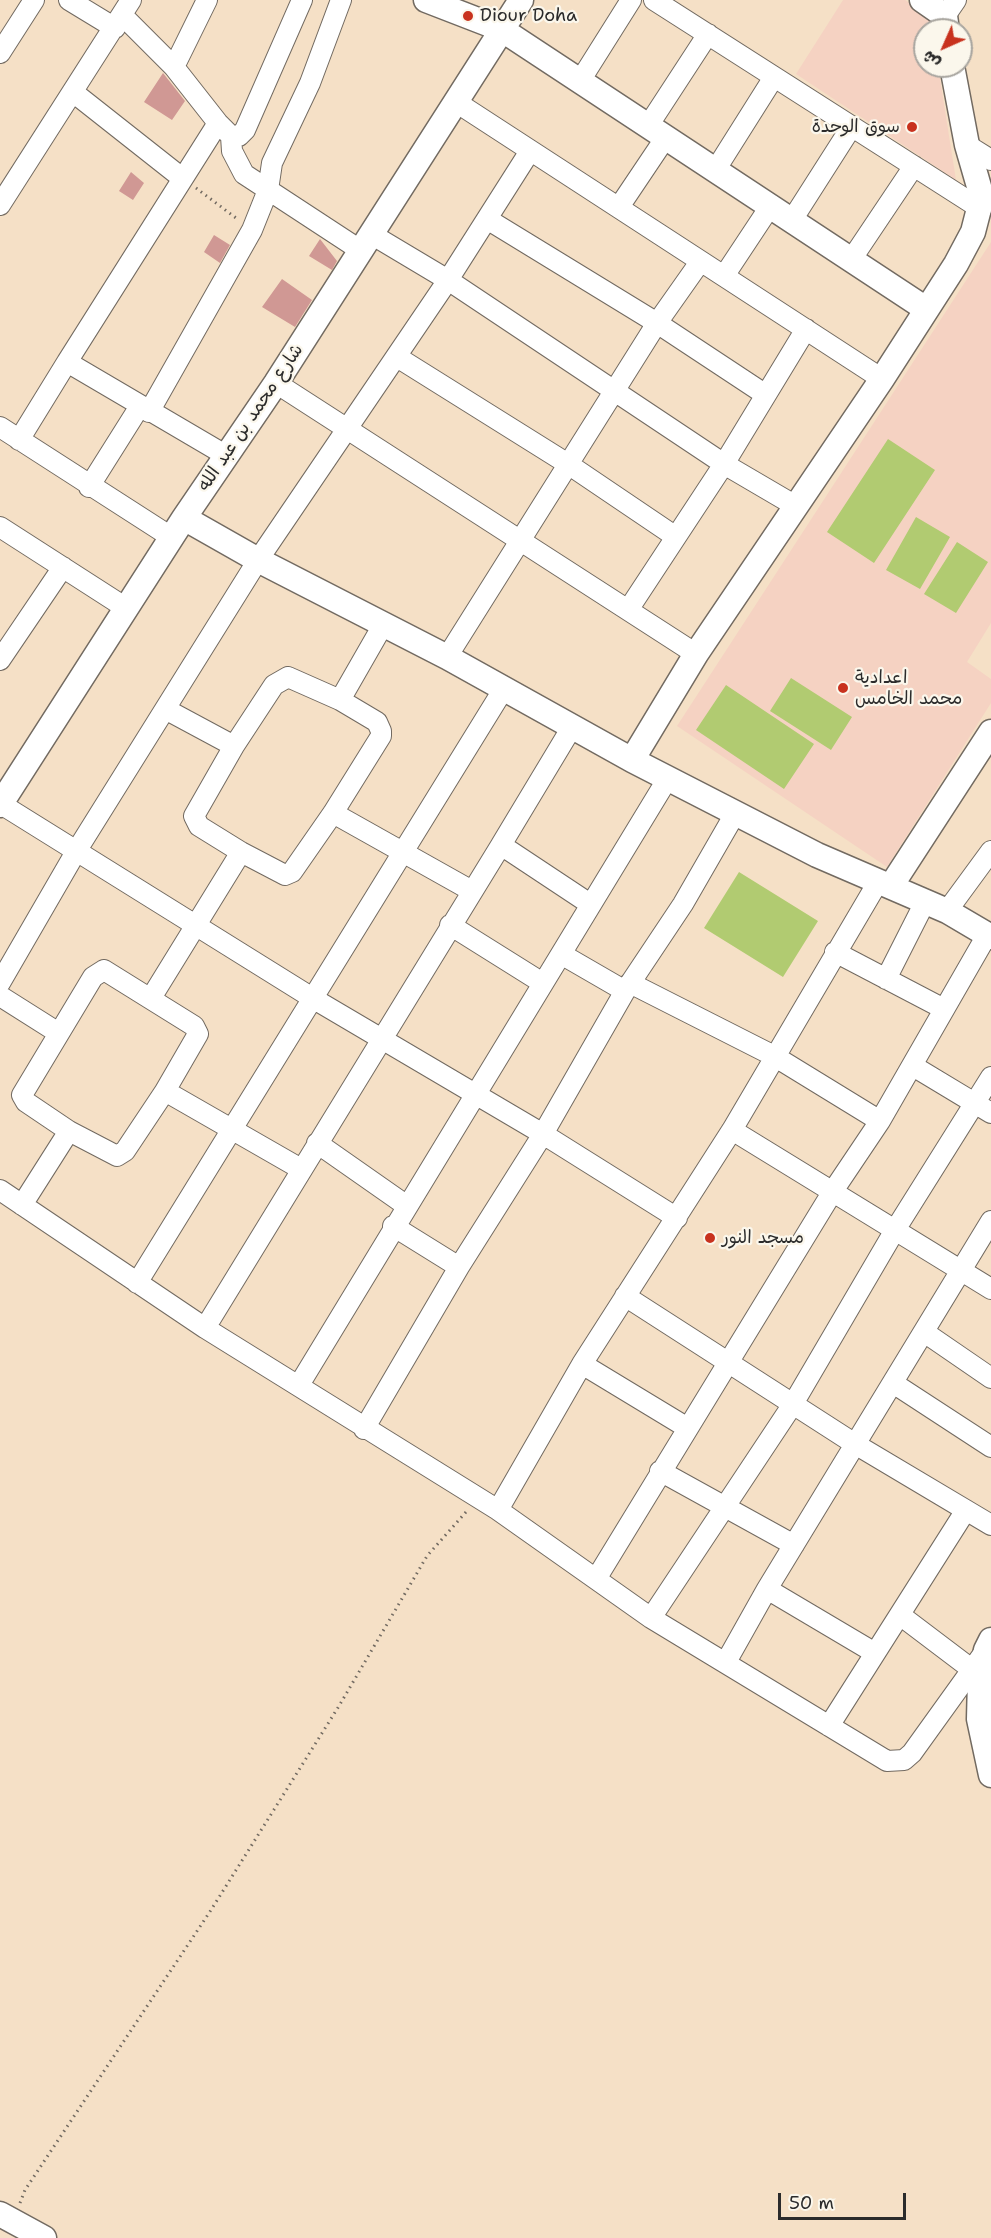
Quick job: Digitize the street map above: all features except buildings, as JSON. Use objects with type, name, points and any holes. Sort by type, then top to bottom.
[{"type":"street","points":[[0,53],[34,0]]},
{"type":"street","points":[[69,0],[123,15],[174,67],[225,129],[232,152],[244,174],[268,190],[366,242],[448,280],[615,389],[724,464],[794,505]]},
{"type":"street","points":[[174,67],[207,0]]},
{"type":"street","points":[[225,129],[239,136],[245,130],[302,0]]},
{"type":"street","points":[[89,487],[145,409],[252,230],[268,190],[272,164],[310,83],[341,0]]},
{"type":"street","name":"شارع محمد بن عبد الله","points":[[0,805],[178,528],[276,383],[521,0]]},
{"type":"street","points":[[580,81],[631,0]]},
{"type":"street","points":[[654,0],[914,166],[985,199]]},
{"type":"street","points":[[922,0],[949,15]]},
{"type":"street","points":[[439,2],[501,29],[926,309]]},
{"type":"street","points":[[0,205],[123,15]]},
{"type":"street","points":[[619,207],[708,34]]},
{"type":"street","points":[[716,170],[774,77]]},
{"type":"street","points":[[632,760],[696,654],[794,505],[882,379],[956,264],[985,199],[967,144],[954,78]]},
{"type":"street","points":[[73,92],[183,178]]},
{"type":"street","points":[[456,102],[882,379]]},
{"type":"street","points":[[792,220],[852,126]]},
{"type":"street","points":[[19,440],[183,178],[225,129]]},
{"type":"street","points":[[967,144],[991,160]]},
{"type":"street","points":[[0,983],[77,850],[167,710],[258,560],[398,357],[530,151]]},
{"type":"street","points":[[852,260],[914,166]]},
{"type":"street","points":[[724,276],[771,206]]},
{"type":"street","points":[[487,219],[657,323],[766,395]]},
{"type":"street","points":[[447,657],[657,323],[700,262]]},
{"type":"street","points":[[628,610],[724,464],[806,329]]},
{"type":"street","points":[[398,357],[568,464],[676,537]]},
{"type":"street","points":[[67,362],[227,456]]},
{"type":"street","points":[[276,383],[696,654]]},
{"type":"street","points":[[0,427],[89,487],[178,528],[258,560],[447,657],[632,760],[817,855],[936,906],[989,936],[880,1121],[833,1191],[686,1427],[596,1579]]},
{"type":"street","points":[[0,527],[126,608]]},
{"type":"street","points":[[0,660],[63,567]]},
{"type":"street","points":[[340,700],[383,624]]},
{"type":"street","points":[[288,677],[340,700],[377,722],[381,736],[333,813],[289,874],[279,874],[199,826],[194,816],[234,746],[274,685],[288,677]]},
{"type":"street","points":[[137,1283],[504,690]]},
{"type":"street","points":[[167,710],[234,746]]},
{"type":"street","points":[[205,1328],[572,727]]},
{"type":"street","points":[[498,1510],[582,1364],[732,1130],[835,952],[868,902],[885,884],[990,736]]},
{"type":"street","points":[[299,1385],[393,1226],[668,778]]},
{"type":"street","points":[[0,805],[77,850],[314,999],[543,1134],[677,1218]]},
{"type":"street","points":[[364,1429],[459,1267],[543,1134],[627,987],[683,904],[736,812]]},
{"type":"street","points":[[333,813],[472,891]]},
{"type":"street","points":[[501,845],[590,904]]},
{"type":"street","points":[[886,980],[936,906],[991,851]]},
{"type":"street","points":[[151,998],[241,852]]},
{"type":"street","points":[[450,925],[542,982]]},
{"type":"street","points":[[835,952],[944,1009]]},
{"type":"street","points":[[561,954],[774,1056],[880,1121]]},
{"type":"street","points":[[104,970],[194,1026],[198,1034],[165,1091],[121,1154],[112,1156],[26,1102],[22,1095],[57,1032],[93,977],[99,971],[104,970]]},
{"type":"street","points":[[0,996],[57,1032]]},
{"type":"street","points":[[913,1066],[991,1113]]},
{"type":"street","points":[[651,1618],[727,1507],[793,1404],[895,1230],[991,1077]]},
{"type":"street","points":[[165,1091],[301,1169]]},
{"type":"street","points":[[732,1130],[991,1289]]},
{"type":"street","points":[[22,1205],[69,1131]]},
{"type":"street","points":[[317,1143],[407,1206]]},
{"type":"street","points":[[0,1190],[205,1328],[299,1385],[364,1429],[498,1510],[651,1618],[887,1761],[904,1760],[912,1753],[982,1653]]},
{"type":"street","points":[[726,1662],[767,1589],[991,1221]]},
{"type":"street","points":[[393,1226],[459,1267]]},
{"type":"street","points":[[625,1296],[855,1444],[991,1525]]},
{"type":"street","points":[[924,1332],[991,1378]]},
{"type":"street","points":[[582,1364],[686,1427]]},
{"type":"street","points":[[893,1383],[991,1447]]},
{"type":"street","points":[[660,1471],[794,1545]]},
{"type":"street","points":[[829,1726],[966,1510]]},
{"type":"street","points":[[767,1589],[875,1653]]},
{"type":"street","points":[[900,1615],[982,1653]]},
{"type":"street","points":[[982,1653],[979,1719],[991,1775]]},
{"type":"street","points":[[0,2214],[44,2238]]},
{"type":"path","points":[[183,178],[252,230]]},
{"type":"path","points":[[22,2226],[20,2202],[25,2190],[211,1910],[339,1707],[427,1556],[450,1527],[480,1500]]},
{"type":"shaded area","name":"سوق الوحدة","points":[[843,0],[905,0],[931,18],[913,18],[913,78],[940,78],[956,180],[796,74]]},
{"type":"shaded area","points":[[991,242],[991,623],[967,662],[991,679],[991,703],[887,867],[677,726]]},
{"type":"green space","points":[[888,439],[935,470],[874,563],[827,532]]},
{"type":"green space","points":[[916,517],[950,537],[920,589],[886,570]]},
{"type":"green space","points":[[957,542],[988,562],[956,613],[924,594]]},
{"type":"green space","points":[[791,678],[852,717],[831,750],[770,711]]},
{"type":"green space","points":[[726,685],[814,744],[784,789],[696,730]]},
{"type":"green space","points":[[739,872],[818,921],[783,977],[704,928]]},
{"type":"place","name":"Diour Doha","points":[[468,16]]},
{"type":"place","name":"سوق الوحدة","points":[[912,127]]},
{"type":"place","name":"اعدادية محمد الخامس","points":[[843,688]]},
{"type":"place","name":"مسجد النور","points":[[710,1238]]}]
